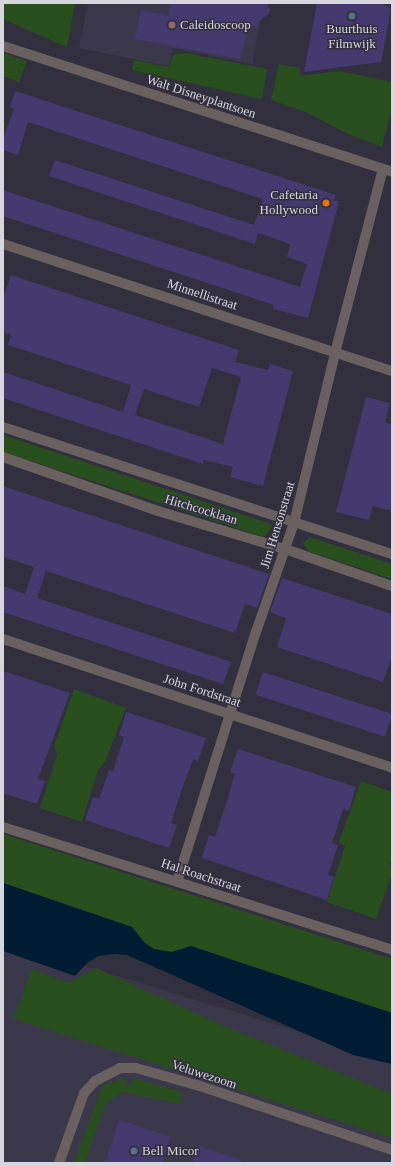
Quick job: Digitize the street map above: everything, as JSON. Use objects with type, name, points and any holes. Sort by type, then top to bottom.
[{"type":"street","name":"Walt Disneyplantsoen","points":[[3,46],[388,171]]},
{"type":"street","name":"Jim Hensonstraat","points":[[177,882],[229,714],[286,550],[294,523],[335,353],[388,171]]},
{"type":"street","name":"Minnellistraat","points":[[3,244],[392,371]]},
{"type":"street","name":"Hitchcocklaan","points":[[3,427],[392,554]]},
{"type":"street","name":"Hitchcocklaan","points":[[3,457],[158,511],[286,550],[392,586]]},
{"type":"street","name":"John Fordstraat","points":[[3,639],[392,768]]},
{"type":"street","name":"Hal Roachstraat","points":[[3,827],[392,950]]},
{"type":"street","name":"Veluwezoom","points":[[59,1163],[84,1093],[95,1080],[120,1068],[136,1068],[200,1086],[392,1150]]},
{"type":"shaded area","name":"Caleidoscoop","points":[[88,3],[264,3],[252,64],[173,48],[169,66],[79,48]]},
{"type":"shaded area","points":[[3,941],[392,1060],[392,1163],[3,1163]]},
{"type":"green space","points":[[3,3],[75,3],[67,47],[3,19]]},
{"type":"green space","points":[[3,53],[27,61],[19,82],[3,76]]},
{"type":"green space","points":[[186,53],[267,69],[262,99],[132,70],[134,60],[169,67],[173,55]]},
{"type":"green space","points":[[279,64],[300,68],[300,76],[339,71],[392,82],[392,107],[382,147],[346,133],[306,112],[271,100]]},
{"type":"green space","points":[[3,435],[268,523],[272,526],[264,537],[3,452]]},
{"type":"green space","points":[[310,537],[392,564],[392,579],[308,551],[303,543]]},
{"type":"green space","points":[[74,689],[126,708],[105,762],[98,770],[82,822],[40,808],[57,755],[54,746]]},
{"type":"green space","points":[[361,781],[392,792],[392,857],[390,864],[392,874],[376,919],[327,902],[345,846],[339,842]]},
{"type":"green space","points":[[3,834],[392,959],[392,1013],[191,946],[172,952],[154,949],[144,942],[132,927],[3,883]]},
{"type":"green space","points":[[96,968],[224,1026],[392,1094],[392,1138],[13,1019],[32,969],[68,983]]},
{"type":"green space","points":[[125,1078],[127,1089],[133,1078],[183,1092],[180,1104],[123,1092],[106,1102],[85,1163],[74,1163],[102,1086]]},
{"type":"water","points":[[3,883],[132,927],[144,942],[154,949],[172,952],[191,946],[392,1013],[392,1064],[353,1055],[127,955],[115,954],[98,956],[87,963],[75,976],[3,951]]},
{"type":"building","points":[[170,3],[267,3],[270,10],[269,14],[259,21],[257,27],[248,25],[241,59],[135,39],[141,10],[169,16]]},
{"type":"building","points":[[317,3],[381,3],[391,9],[381,62],[304,72]]},
{"type":"building","points":[[15,91],[336,195],[333,201],[339,201],[308,318],[273,309],[274,305],[3,216],[3,190],[300,287],[307,264],[287,257],[290,244],[258,233],[255,244],[49,176],[55,160],[254,225],[263,199],[28,122],[18,155],[3,150],[3,139],[14,109],[10,107]]},
{"type":"building","points":[[11,275],[239,350],[235,362],[268,370],[270,364],[293,371],[263,486],[230,477],[233,467],[204,460],[203,464],[3,398],[3,372],[123,412],[131,385],[8,345],[11,335],[3,332],[3,299]],"holes":[[[212,368],[241,377],[223,444],[135,415],[144,389],[199,407]]]},
{"type":"building","points":[[366,397],[390,403],[385,423],[392,424],[392,511],[373,506],[369,520],[336,512]]},
{"type":"building","points":[[3,486],[269,574],[257,608],[245,604],[235,633],[46,571],[37,598],[231,662],[223,684],[3,612],[3,586],[25,594],[34,567],[3,557]]},
{"type":"building","points":[[282,578],[392,614],[392,656],[383,682],[277,647],[286,618],[270,612]]},
{"type":"building","points":[[3,671],[70,693],[38,779],[45,781],[37,804],[3,793]]},
{"type":"building","points":[[263,672],[392,714],[385,737],[256,695]]},
{"type":"building","points":[[126,712],[206,738],[198,761],[193,759],[182,789],[171,823],[177,825],[169,848],[85,820],[93,797],[99,799],[109,770],[113,771],[124,737],[119,735]]},
{"type":"building","points":[[238,749],[356,787],[349,811],[343,809],[332,843],[338,845],[328,875],[334,877],[327,900],[202,858],[209,835],[215,837],[226,804],[235,773],[230,772]]},
{"type":"building","points":[[119,1120],[170,1137],[162,1163],[105,1163]]},
{"type":"building","points":[[198,1146],[241,1160],[241,1163],[192,1163]]},
{"type":"place","name":"Buurthuis Filmwijk","points":[[352,16]]},
{"type":"place","name":"Caleidoscoop","points":[[172,25]]},
{"type":"place","name":"Cafetaria Hollywood","points":[[326,203]]},
{"type":"place","name":"Bell Micor","points":[[134,1151]]}]
